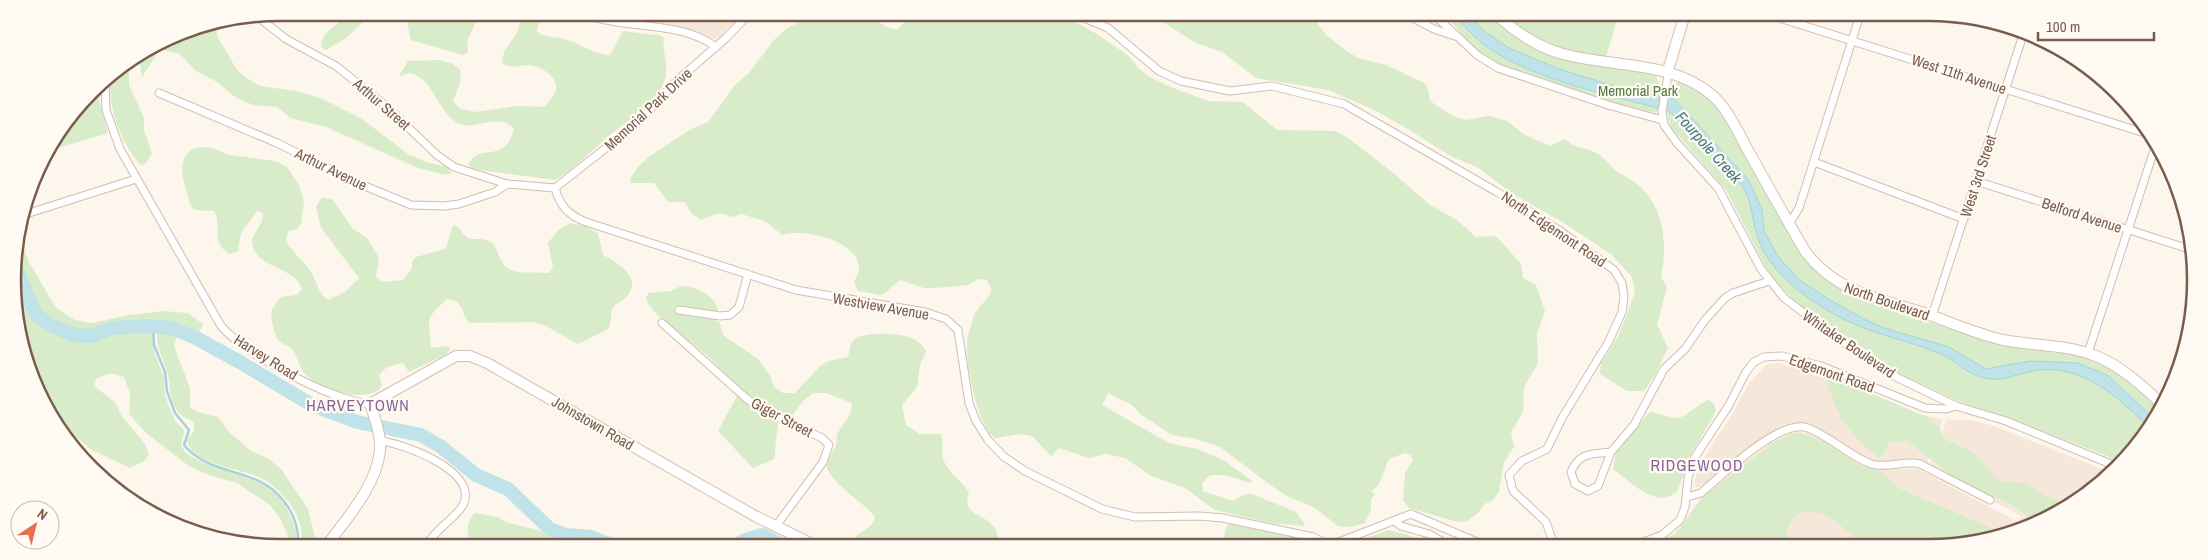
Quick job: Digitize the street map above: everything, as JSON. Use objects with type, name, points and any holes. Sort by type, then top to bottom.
[{"type":"street","points":[[611,21],[674,30],[706,41],[716,47]]},
{"type":"street","name":"Memorial Park Drive","points":[[555,188],[639,122],[681,76],[716,47],[742,21]]},
{"type":"street","name":"North Edgemont Road","points":[[1092,21],[1108,28],[1159,71],[1181,81],[1230,91],[1272,86],[1335,101],[1368,117],[1521,206],[1602,260],[1619,277],[1624,290],[1624,304],[1600,357],[1562,418],[1547,449],[1516,466],[1509,475],[1513,491],[1546,522],[1552,539]]},
{"type":"street","points":[[1419,21],[1434,29],[1458,37]]},
{"type":"street","points":[[1441,21],[1477,55],[1498,68],[1608,105],[1662,120],[1668,70],[1683,21]]},
{"type":"street","name":"North Boulevard","points":[[1504,21],[1522,36],[1554,51],[1668,70],[1703,88],[1724,108],[1789,224],[1812,260],[1839,284],[1860,294],[2002,340],[2067,348],[2088,353],[2108,361],[2129,375],[2157,400]]},
{"type":"street","name":"West 11th Avenue","points":[[1790,21],[2140,131]]},
{"type":"street","points":[[1789,224],[1799,208],[1858,21]]},
{"type":"street","name":"Arthur Street","points":[[264,22],[286,39],[342,71],[386,106],[437,156],[454,167],[507,184]]},
{"type":"street","name":"West 3rd Street","points":[[1932,316],[2021,39]]},
{"type":"street","name":"Harvey Road","points":[[104,90],[107,115],[120,148],[210,310],[226,331],[248,347],[312,385],[346,400],[370,404]]},
{"type":"street","name":"Arthur Avenue","points":[[159,93],[277,143],[360,184],[411,205],[444,206],[459,204],[495,192],[507,184]]},
{"type":"street","name":"Whitaker Boulevard","points":[[1662,120],[1669,134],[1712,180],[1725,198],[1769,282],[1800,311],[1889,373],[1956,406],[2006,421],[2110,464]]},
{"type":"street","points":[[2088,353],[2130,230],[2153,153]]},
{"type":"street","points":[[1814,162],[1964,219]]},
{"type":"street","points":[[30,213],[136,179]]},
{"type":"street","name":"Belford Avenue","points":[[1976,181],[2185,247]]},
{"type":"street","points":[[507,184],[555,188]]},
{"type":"street","name":"Westview Avenue","points":[[555,188],[563,207],[577,218],[804,292],[925,312],[946,319],[958,330],[969,403],[976,421],[988,440],[1003,456],[1025,471],[1102,509],[1135,517],[1199,516],[1222,518],[1317,539]]},
{"type":"street","points":[[679,310],[720,316],[730,315],[739,307],[748,274]]},
{"type":"street","points":[[1611,452],[1588,454],[1579,458],[1572,472],[1575,484],[1588,491],[1595,489],[1600,482],[1611,452],[1634,425],[1661,372],[1685,349],[1720,303],[1734,293],[1769,282]]},
{"type":"street","name":"Giger Street","points":[[662,323],[751,402],[767,412],[822,438],[829,445],[823,462],[776,526]]},
{"type":"street","name":"Johnstown Road","points":[[370,404],[456,356],[470,356],[802,539]]},
{"type":"street","name":"Edgemont Road","points":[[1652,539],[1675,527],[1683,514],[1688,478],[1695,457],[1729,405],[1746,372],[1754,362],[1764,357],[1782,356],[1821,366],[1925,408],[1946,409],[1956,406]]},
{"type":"street","points":[[331,539],[368,485],[378,461],[379,438],[370,404]]},
{"type":"street","points":[[1687,496],[1701,493],[1778,432],[1800,426],[1830,439],[1866,461],[1881,466],[1909,462],[1920,464],[1990,500]]},
{"type":"street","points":[[379,438],[405,446],[427,456],[450,470],[463,485],[465,496],[462,507],[430,539]]},
{"type":"street","points":[[1342,539],[1394,521],[1403,515],[1411,514],[1470,539]]},
{"type":"street","points":[[1394,521],[1401,526],[1429,534],[1438,539]]},
{"type":"shaded area","points":[[621,21],[736,21],[717,39],[679,29]]},
{"type":"shaded area","points":[[1778,363],[1815,373],[1912,413],[1943,419],[1926,466],[1872,462],[1836,439],[1802,425],[1739,457],[1702,487],[1697,487],[1694,483],[1699,465],[1734,411],[1749,383],[1766,365]]},
{"type":"shaded area","points":[[1947,419],[1975,421],[1994,426],[2104,470],[2072,495],[2042,512],[2027,519],[1995,530],[1962,537],[1928,539],[1663,539],[1675,533],[1703,495],[1749,458],[1772,442],[1798,432],[1806,433],[1832,444],[1871,469],[1918,469],[2018,522],[2021,516],[1929,467]]},
{"type":"green space","points":[[364,21],[346,38],[326,50],[321,47],[324,36],[340,22]]},
{"type":"green space","points":[[408,21],[476,21],[467,41],[468,52],[463,55],[411,40],[407,23]]},
{"type":"green space","points":[[520,21],[539,21],[537,32],[540,34],[564,39],[593,51],[610,55],[623,31],[658,34],[664,38],[665,79],[655,97],[647,106],[574,167],[555,180],[472,169],[468,165],[472,158],[478,154],[504,147],[510,140],[514,129],[500,122],[463,125],[456,122],[444,110],[425,82],[410,73],[399,76],[408,61],[439,60],[451,63],[460,69],[461,80],[453,101],[460,109],[476,112],[516,106],[545,107],[556,90],[556,85],[551,76],[533,66],[512,67],[502,63],[504,52],[518,31]]},
{"type":"green space","points":[[803,21],[878,21],[889,28],[898,29],[906,21],[1073,21],[1097,34],[1129,56],[1138,68],[1150,77],[1173,88],[1209,101],[1243,102],[1277,130],[1335,131],[1348,138],[1392,172],[1430,205],[1457,220],[1476,237],[1493,236],[1498,238],[1521,264],[1523,278],[1536,285],[1545,311],[1537,334],[1538,363],[1524,387],[1523,412],[1511,432],[1514,447],[1504,462],[1499,491],[1493,500],[1485,504],[1478,513],[1467,521],[1458,522],[1409,508],[1403,500],[1405,472],[1413,461],[1411,455],[1405,453],[1389,459],[1378,486],[1371,491],[1375,494],[1371,499],[1371,510],[1365,523],[1350,527],[1338,526],[1315,508],[1287,496],[1269,484],[1220,447],[1196,439],[1172,435],[1140,414],[1132,405],[1108,393],[1102,405],[1169,443],[1198,449],[1225,461],[1252,481],[1250,483],[1225,475],[1210,475],[1202,483],[1203,491],[1233,501],[1246,494],[1252,494],[1296,512],[1305,524],[1304,526],[1270,523],[1215,510],[1185,488],[1151,476],[1125,458],[1106,454],[1089,458],[1059,448],[1051,456],[1032,436],[1022,434],[995,438],[983,421],[978,409],[967,354],[968,338],[973,318],[992,290],[987,280],[978,279],[968,285],[924,288],[900,280],[882,295],[858,291],[854,282],[859,270],[856,258],[840,243],[828,238],[803,233],[782,235],[765,221],[741,214],[733,217],[718,213],[701,220],[691,213],[685,202],[668,202],[654,183],[630,183],[631,177],[638,167],[650,156],[691,129],[708,122],[735,85],[749,73],[773,41],[787,28]]},
{"type":"green space","points":[[1161,21],[1316,21],[1326,35],[1358,58],[1386,65],[1424,83],[1428,88],[1430,100],[1455,117],[1466,120],[1489,116],[1507,121],[1525,135],[1550,146],[1565,139],[1573,145],[1601,156],[1647,194],[1659,215],[1662,227],[1664,252],[1661,276],[1667,288],[1657,324],[1668,348],[1656,373],[1644,391],[1627,391],[1600,374],[1601,363],[1618,337],[1635,293],[1632,277],[1612,255],[1564,223],[1513,194],[1477,167],[1452,157],[1374,110],[1328,90],[1256,78],[1222,52],[1196,43]]},
{"type":"green space","name":"Memorial Park","points":[[1451,21],[1497,21],[1507,29],[1610,67],[1655,75],[1660,84],[1657,112],[1606,100],[1497,64],[1475,48]]},
{"type":"green space","name":"Memorial Park","points":[[1511,21],[1610,21],[1616,23],[1606,58],[1550,44]]},
{"type":"green space","points":[[216,29],[217,36],[237,70],[245,77],[260,86],[296,91],[323,99],[362,119],[408,154],[429,163],[445,166],[452,174],[442,174],[418,168],[326,127],[291,118],[277,107],[253,105],[235,97],[217,82],[196,71],[180,54],[163,50],[160,51],[181,41]]},
{"type":"green space","points":[[158,52],[142,77],[140,63]]},
{"type":"green space","points":[[129,70],[129,85],[144,118],[144,130],[152,154],[146,163],[141,166],[126,144],[116,124],[110,84]]},
{"type":"green space","points":[[1679,82],[1708,97],[1719,110],[1795,244],[1810,265],[1836,287],[1858,298],[1968,335],[2075,354],[2099,362],[2116,372],[2154,404],[2123,451],[2114,460],[2015,420],[1958,401],[1891,370],[1795,302],[1770,275],[1726,190],[1671,127],[1667,101],[1670,89]]},
{"type":"green space","points":[[99,95],[99,100],[108,133],[58,148],[85,109]]},
{"type":"green space","points":[[200,147],[213,148],[229,155],[275,161],[287,167],[299,185],[304,202],[301,224],[297,229],[289,231],[286,239],[291,249],[309,269],[320,292],[328,300],[345,292],[359,278],[321,228],[316,207],[322,197],[333,200],[352,228],[367,238],[379,258],[376,277],[382,282],[403,280],[412,268],[412,262],[416,257],[445,249],[454,225],[466,237],[484,239],[492,243],[505,267],[519,272],[549,273],[553,267],[548,243],[557,231],[570,223],[585,226],[598,234],[603,255],[622,267],[631,278],[631,291],[613,308],[608,329],[578,344],[544,325],[532,322],[470,323],[460,305],[453,300],[447,299],[434,312],[429,325],[431,348],[448,346],[450,349],[447,354],[409,372],[403,363],[387,367],[379,375],[382,386],[375,392],[366,395],[355,395],[332,390],[312,380],[305,374],[293,350],[280,342],[274,332],[271,313],[274,306],[281,297],[296,295],[302,290],[292,276],[266,262],[259,257],[254,249],[252,239],[262,221],[263,213],[257,211],[241,233],[238,251],[230,254],[224,250],[218,239],[214,211],[196,210],[190,204],[182,167],[187,154]]},
{"type":"green space","points":[[23,246],[29,262],[56,308],[75,320],[92,323],[129,315],[163,311],[188,313],[203,324],[200,331],[196,332],[180,323],[162,320],[115,322],[104,327],[81,331],[72,330],[49,319],[35,305],[22,271]]},
{"type":"green space","points":[[686,286],[710,297],[717,306],[718,312],[687,314],[712,319],[720,323],[723,335],[758,359],[770,376],[775,388],[783,393],[795,393],[820,366],[829,361],[848,357],[851,343],[857,337],[874,334],[895,334],[906,336],[922,345],[926,352],[920,365],[917,387],[902,405],[906,425],[920,434],[941,434],[944,461],[948,469],[969,493],[968,506],[994,527],[999,539],[854,539],[871,525],[875,517],[840,486],[826,464],[836,446],[837,434],[850,414],[852,403],[826,393],[813,393],[804,400],[791,417],[782,416],[771,411],[745,392],[703,352],[654,311],[646,297],[649,293],[670,291]]},
{"type":"green space","points":[[22,290],[26,302],[38,319],[49,328],[80,339],[103,337],[132,327],[153,331],[155,354],[164,378],[165,396],[175,421],[184,430],[183,449],[200,461],[243,476],[266,487],[285,506],[295,529],[296,539],[289,539],[280,518],[270,505],[237,483],[209,475],[189,466],[146,433],[129,414],[130,393],[124,377],[110,373],[96,379],[94,386],[116,403],[121,415],[145,444],[149,454],[144,461],[130,468],[92,450],[71,433],[56,409],[41,379],[26,330]]},
{"type":"green space","points":[[159,330],[170,330],[177,336],[174,346],[190,388],[190,407],[197,412],[218,417],[229,432],[251,451],[267,458],[281,469],[308,509],[314,539],[302,539],[301,528],[295,512],[273,486],[254,475],[208,461],[198,456],[191,449],[187,440],[194,431],[194,422],[184,417],[174,405],[168,375],[158,347],[157,335]]},
{"type":"green space","points":[[1829,378],[1838,379],[1931,419],[1939,427],[1944,439],[1974,452],[1994,476],[2002,481],[2024,483],[2042,494],[2061,502],[2031,517],[2012,505],[1955,478],[1907,441],[1889,442],[1883,456],[1878,457],[1862,444],[1841,419],[1828,387]]},
{"type":"green space","points":[[737,396],[778,424],[774,459],[753,468],[718,431]]},
{"type":"green space","points":[[1708,400],[1713,403],[1716,409],[1714,415],[1689,458],[1678,490],[1670,496],[1662,498],[1645,492],[1613,469],[1616,452],[1647,415],[1652,412],[1678,418]]},
{"type":"green space","points":[[1792,433],[1807,435],[1824,442],[1862,467],[1880,471],[1898,488],[1996,530],[1962,537],[1855,539],[1831,519],[1821,514],[1803,512],[1789,524],[1787,529],[1788,539],[1669,539],[1679,531],[1703,498]]},
{"type":"green space","points":[[475,513],[497,517],[509,523],[545,532],[556,538],[568,539],[469,539],[468,528]]},
{"type":"green space","points":[[1229,524],[1304,539],[1224,539],[1226,527]]},
{"type":"green space","points":[[1388,530],[1418,539],[1364,539]]},
{"type":"water","name":"Fourpole Creek","points":[[1461,21],[1474,21],[1484,31],[1509,48],[1559,69],[1626,90],[1674,99],[1748,179],[1762,210],[1764,231],[1777,255],[1798,279],[1830,300],[1884,328],[1949,347],[1986,369],[2030,361],[2077,363],[2107,375],[2149,414],[2144,422],[2099,385],[2070,373],[2055,370],[2038,370],[2002,379],[1982,378],[1943,355],[1869,330],[1830,312],[1798,290],[1770,261],[1758,238],[1750,203],[1741,184],[1672,114],[1668,111],[1551,78],[1495,52],[1472,35]]},
{"type":"waterway","points":[[21,280],[37,315],[50,325],[73,335],[91,336],[112,328],[149,326],[172,328],[196,338],[238,361],[312,405],[357,422],[421,435],[440,446],[476,475],[508,489],[550,529],[566,535],[596,539]]},
{"type":"waterway","points":[[153,326],[154,345],[165,372],[167,391],[175,413],[189,430],[184,445],[210,464],[253,479],[267,486],[280,496],[291,512],[298,532],[298,539]]},
{"type":"waterway","points":[[748,539],[762,535],[770,539]]},
{"type":"district","name":"HARVEYTOWN","points":[[358,405]]},
{"type":"district","name":"RIDGEWOOD","points":[[1697,465]]}]
